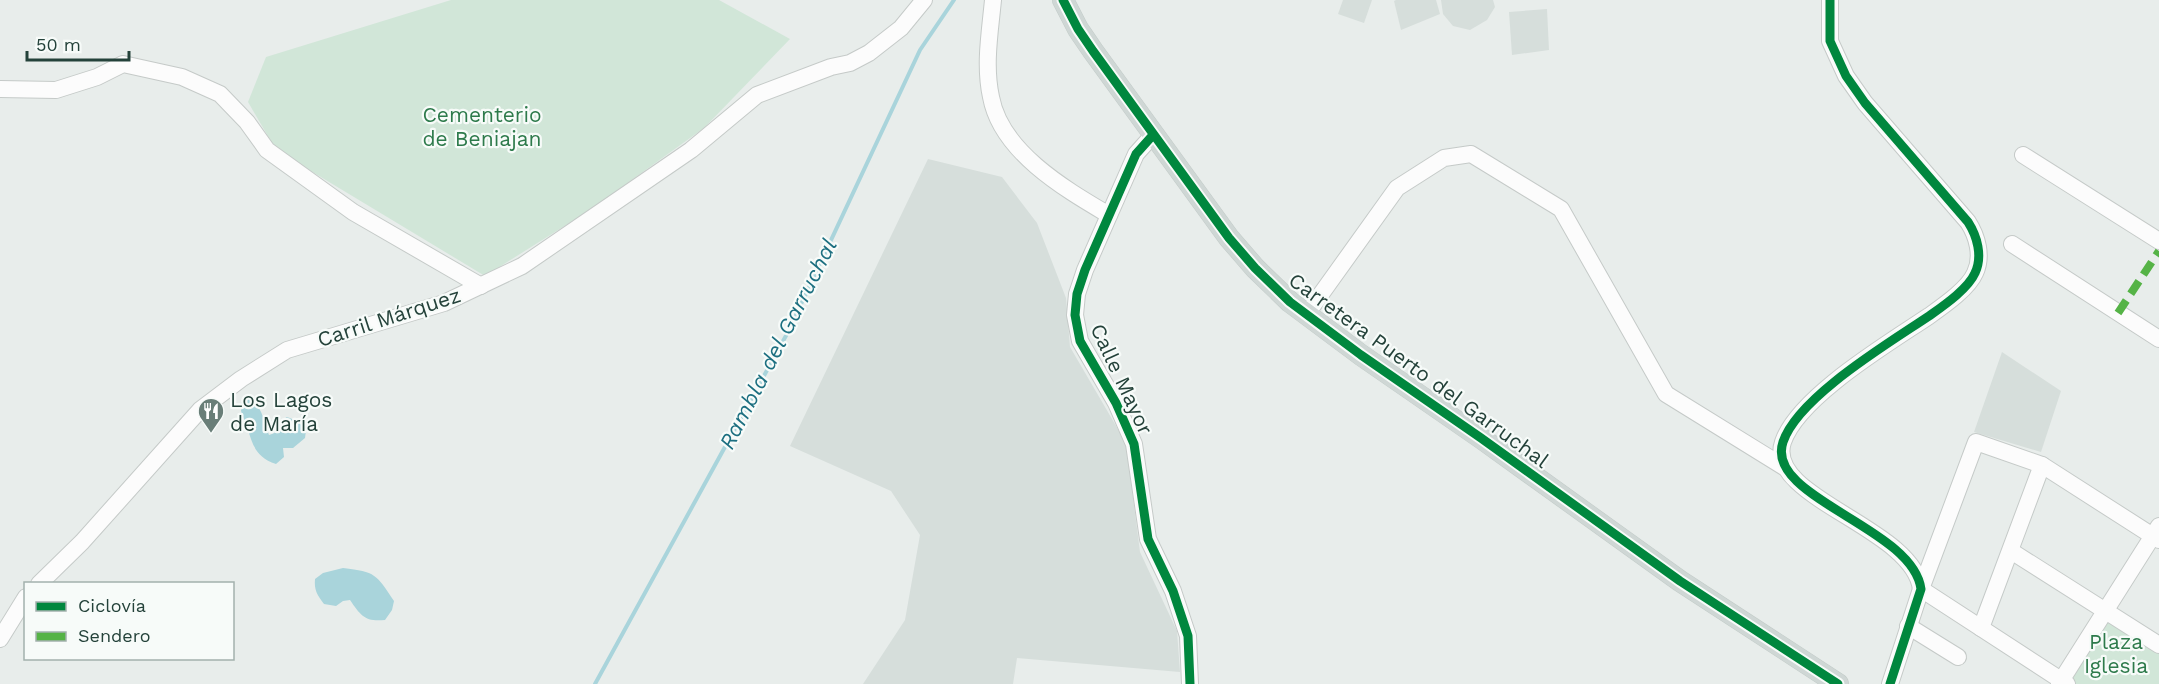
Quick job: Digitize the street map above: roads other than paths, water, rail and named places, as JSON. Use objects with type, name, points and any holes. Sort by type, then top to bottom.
[{"type":"main road","name":"Carretera Puerto del Garruchal","points":[[1063,0],[1078,29],[1153,135],[1241,252],[1271,284],[1306,315],[1680,581],[1838,684]]},
{"type":"street","name":"Carril Márquez","points":[[41,582],[82,542],[200,410],[241,379],[287,350],[444,303],[522,266],[691,150],[757,95],[831,67],[850,63],[869,53],[901,28],[924,0]]},
{"type":"street","points":[[993,0],[987,60],[991,99],[1004,130],[1024,154],[1055,182],[1109,215]]},
{"type":"street","points":[[1784,467],[1781,445],[1785,436],[1814,400],[1836,380],[1950,302],[1975,275],[1978,263],[1976,234],[1968,222],[1865,103],[1846,76],[1830,41],[1830,0]]},
{"type":"street","points":[[0,89],[56,90],[97,77],[123,64],[182,77],[220,94],[247,122],[267,150],[353,212],[481,286]]},
{"type":"street","name":"Calle Mayor","points":[[1153,135],[1136,154],[1084,270],[1077,294],[1075,315],[1076,327],[1086,353],[1116,403],[1134,444],[1148,538],[1173,591],[1188,636],[1190,684]]},
{"type":"street","points":[[1306,315],[1397,188],[1444,158],[1471,154],[1561,209],[1666,394],[1784,467],[1802,486],[1878,536],[1906,559],[1918,573],[1921,589],[2063,683],[2105,611],[2157,534],[2042,465],[1976,442],[1921,589],[1890,684]]},
{"type":"street","points":[[2023,155],[2159,241]]},
{"type":"street","points":[[2012,244],[2159,339]]},
{"type":"street","points":[[1981,628],[2042,465]]},
{"type":"street","points":[[2011,551],[2159,645]]},
{"type":"street","points":[[0,639],[24,600]]},
{"type":"street","points":[[1908,626],[1958,657]]},
{"type":"water","points":[[249,398],[260,410],[269,435],[280,429],[286,417],[297,422],[306,430],[305,438],[293,448],[283,448],[284,457],[276,464],[264,458],[256,450],[251,440],[241,407],[241,403]]},
{"type":"water","points":[[343,568],[369,573],[379,580],[394,601],[392,610],[385,620],[364,617],[350,600],[343,601],[336,606],[324,604],[316,592],[315,579],[323,573]]},
{"type":"waterway","name":"Rambla del Garruchal","points":[[595,684],[788,332],[920,50],[954,0]]},
{"type":"place","name":"Los Lagos de María","points":[[211,434]]},
{"type":"park label","name":"Cementerio de Beniajan","points":[[482,126]]},
{"type":"park label","name":"Plaza Iglesia","points":[[2116,653]]}]
